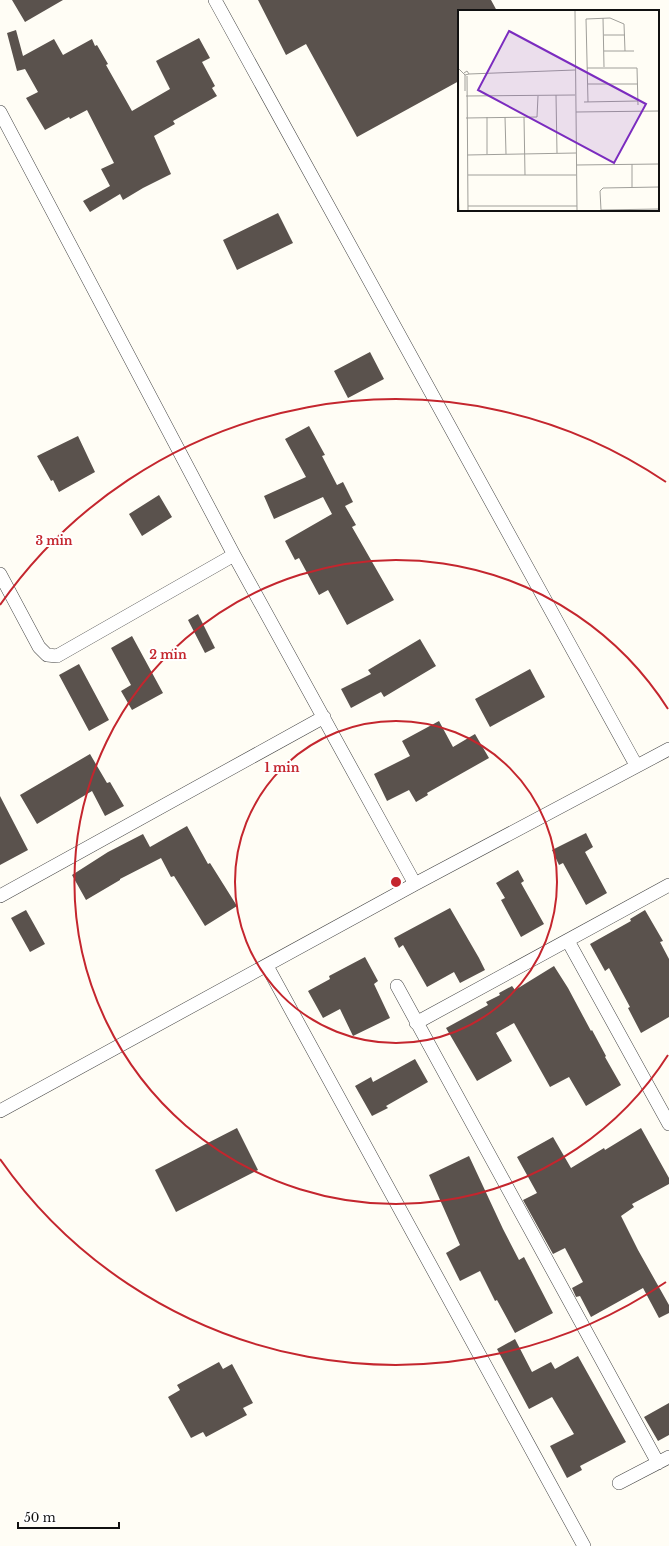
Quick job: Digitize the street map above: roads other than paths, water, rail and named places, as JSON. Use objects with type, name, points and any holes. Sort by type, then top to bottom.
[{"type":"street","points":[[215,0],[636,765]]},
{"type":"street","points":[[0,112],[234,555],[415,884]]},
{"type":"street","points":[[0,574],[39,646],[47,655],[57,656],[234,555]]},
{"type":"street","points":[[0,896],[324,717]]},
{"type":"street","points":[[0,1111],[415,884],[636,765],[669,749]]},
{"type":"street","points":[[416,1023],[669,885]]},
{"type":"street","points":[[568,941],[669,1124]]},
{"type":"street","points":[[267,966],[584,1546]]},
{"type":"street","points":[[397,986],[416,1023],[663,1460],[620,1483]]}]
